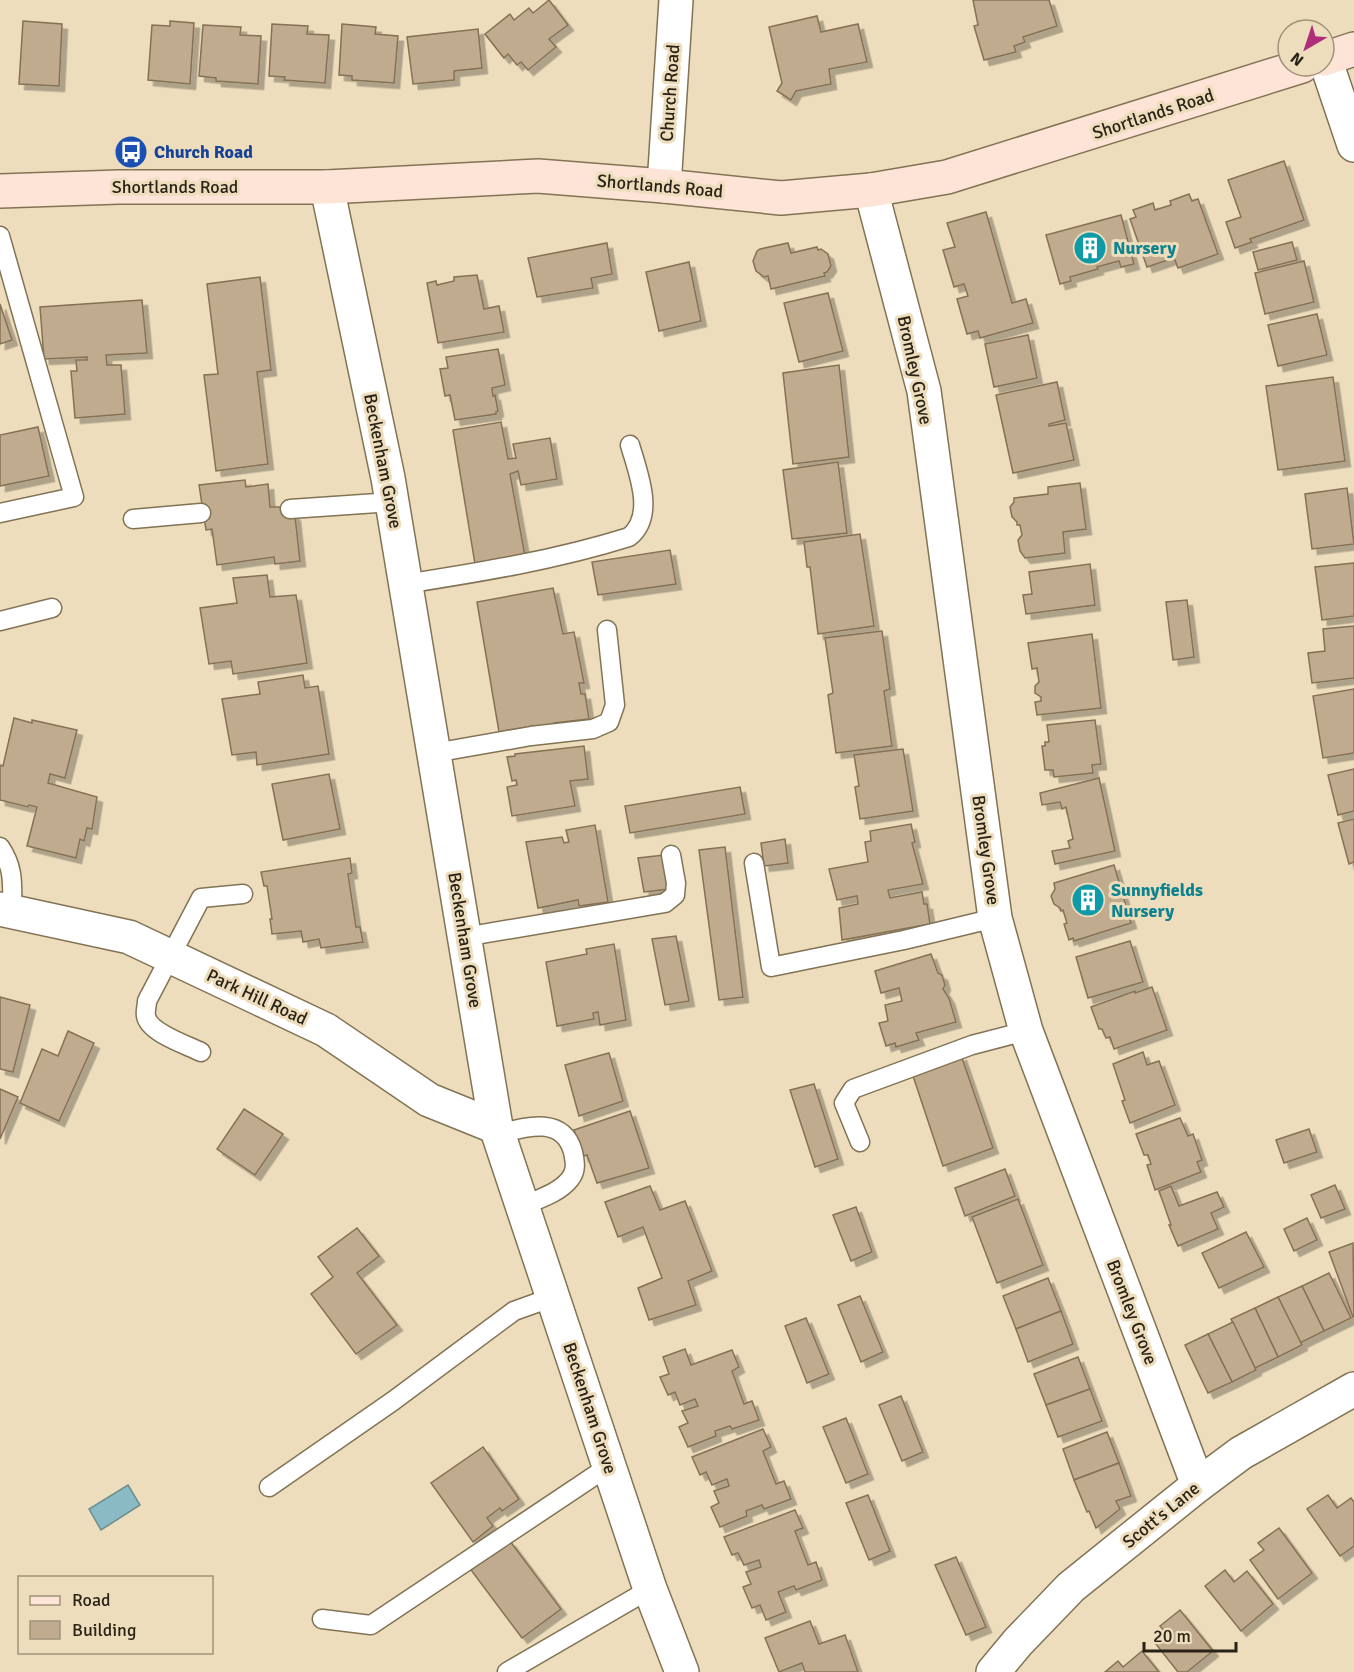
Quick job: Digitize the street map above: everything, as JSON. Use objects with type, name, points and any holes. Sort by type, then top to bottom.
[{"type":"street","name":"Church Road","points":[[664,186],[676,0]]},
{"type":"street","name":"Shortlands Road","points":[[0,191],[131,187],[327,187],[538,176],[781,198],[871,190],[947,177],[1276,74]]},
{"type":"street","points":[[1332,78],[1354,145]]},
{"type":"street","name":"Beckenham Grove","points":[[327,187],[392,502],[497,1130],[650,1589],[682,1672]]},
{"type":"street","name":"Bromley Grove","points":[[871,190],[924,391],[995,918],[1026,1031],[1198,1485]]},
{"type":"street","name":"Park Hill Road","points":[[6,910],[129,938],[326,1030],[429,1100],[497,1130]]},
{"type":"street","name":"Scott's Lane","points":[[993,1672],[1018,1642],[1071,1587],[1198,1485],[1241,1453],[1354,1389]]},
{"type":"lane","points":[[0,236],[74,497],[0,513]]},
{"type":"lane","points":[[405,584],[489,571],[552,558],[628,537],[637,530],[644,506],[639,476],[630,445]]},
{"type":"lane","points":[[290,509],[392,502]]},
{"type":"lane","points":[[133,519],[201,513]]},
{"type":"lane","points":[[0,621],[52,608]]},
{"type":"lane","points":[[434,753],[531,736],[593,729],[609,722],[615,705],[607,630]]},
{"type":"lane","points":[[0,847],[7,858],[12,874],[6,910]]},
{"type":"lane","points":[[464,937],[665,903],[675,895],[676,883],[671,855]]},
{"type":"lane","points":[[754,863],[771,967],[903,940],[995,918]]},
{"type":"lane","points":[[201,1052],[151,1026],[146,1017],[147,1001],[201,898],[243,894]]},
{"type":"lane","points":[[860,1142],[844,1103],[853,1089],[972,1045],[1026,1031]]},
{"type":"lane","points":[[497,1130],[540,1126],[554,1128],[570,1144],[575,1170],[571,1178],[554,1192],[522,1206]]},
{"type":"lane","points":[[269,1487],[393,1401],[514,1311],[553,1297]]},
{"type":"lane","points":[[322,1619],[371,1625],[609,1466]]},
{"type":"lane","points":[[507,1672],[650,1589]]},
{"type":"water","points":[[128,1485],[140,1505],[101,1530],[89,1509]]},
{"type":"building","points":[[549,0],[568,25],[549,39],[556,47],[528,70],[521,62],[517,65],[508,54],[504,58],[485,34],[510,14],[514,20],[529,8],[533,13]]},
{"type":"building","points":[[973,0],[1049,0],[1057,26],[1023,37],[1025,42],[1014,46],[1016,52],[984,60],[974,26],[978,25]]},
{"type":"building","points":[[817,16],[821,32],[858,24],[867,62],[829,69],[831,84],[796,91],[791,100],[777,91],[782,83],[769,27]]},
{"type":"building","points":[[23,21],[62,24],[59,86],[19,84]]},
{"type":"building","points":[[170,21],[194,23],[190,84],[148,80],[152,25],[170,26]]},
{"type":"building","points":[[272,24],[308,26],[307,34],[329,35],[325,83],[284,80],[285,77],[269,76]]},
{"type":"building","points":[[342,24],[376,27],[375,34],[398,36],[394,83],[352,80],[352,76],[339,75]]},
{"type":"building","points":[[203,25],[241,27],[240,35],[261,36],[258,84],[216,81],[216,78],[199,76]]},
{"type":"building","points":[[478,29],[482,68],[454,71],[454,80],[413,84],[407,37]]},
{"type":"building","points":[[1284,161],[1304,220],[1250,239],[1252,242],[1235,248],[1226,222],[1241,217],[1228,180]]},
{"type":"building","points":[[1189,194],[1192,201],[1198,199],[1218,254],[1178,268],[1174,258],[1147,267],[1130,219],[1136,217],[1133,210],[1153,203],[1155,210],[1171,205],[1170,201]]},
{"type":"building","points":[[986,212],[1012,303],[1026,299],[1033,323],[980,338],[978,331],[967,334],[957,299],[968,296],[964,284],[954,287],[943,250],[955,247],[947,223]]},
{"type":"building","name":"Nursery","points":[[1121,215],[1134,264],[1121,267],[1119,261],[1070,277],[1071,281],[1060,284],[1046,235]]},
{"type":"building","points":[[1292,242],[1297,260],[1258,270],[1253,252]]},
{"type":"building","points":[[607,243],[612,274],[591,278],[593,288],[537,297],[528,258]]},
{"type":"building","points":[[788,243],[791,253],[817,247],[818,250],[821,249],[828,254],[831,266],[824,273],[825,276],[771,289],[768,276],[764,277],[756,271],[753,261],[760,249]]},
{"type":"building","points":[[1304,261],[1314,302],[1265,314],[1255,273]]},
{"type":"building","points":[[689,262],[701,321],[659,331],[646,272]]},
{"type":"building","points":[[477,275],[484,309],[499,306],[504,332],[438,343],[427,283],[436,281],[437,285],[454,281],[454,277]]},
{"type":"building","points":[[260,277],[271,370],[257,372],[268,464],[216,471],[204,375],[218,374],[207,284]]},
{"type":"building","points":[[828,293],[843,351],[799,362],[784,303]]},
{"type":"building","points":[[142,300],[147,353],[106,355],[107,365],[121,365],[125,414],[75,418],[71,371],[77,371],[76,360],[87,360],[87,357],[44,359],[40,307]]},
{"type":"building","points":[[0,304],[12,340],[0,344]]},
{"type":"building","points":[[1317,314],[1327,355],[1278,366],[1268,325]]},
{"type":"building","points":[[1028,335],[1037,378],[994,387],[985,344]]},
{"type":"building","points":[[498,349],[505,385],[492,388],[498,411],[496,414],[455,420],[450,395],[445,396],[440,369],[448,368],[446,357]]},
{"type":"building","points":[[839,365],[849,457],[793,464],[783,373]]},
{"type":"building","points":[[1333,377],[1345,461],[1278,470],[1266,386]]},
{"type":"building","points":[[1057,382],[1065,420],[1049,424],[1049,426],[1066,423],[1074,460],[1013,473],[996,395]]},
{"type":"building","points":[[501,422],[508,459],[516,458],[513,444],[550,438],[557,479],[521,485],[518,471],[510,474],[525,556],[475,564],[453,430]]},
{"type":"building","points":[[38,427],[49,476],[0,486],[0,435]]},
{"type":"building","points":[[838,462],[847,533],[792,539],[783,470]]},
{"type":"building","points":[[245,480],[246,487],[268,484],[270,507],[288,507],[295,516],[300,561],[275,564],[274,557],[217,565],[212,529],[206,530],[199,485]]},
{"type":"building","points":[[1080,483],[1086,529],[1063,532],[1065,553],[1025,558],[1020,551],[1018,540],[1022,535],[1020,525],[1017,525],[1012,517],[1010,507],[1014,498],[1048,494],[1048,487]]},
{"type":"building","points":[[1347,488],[1354,544],[1312,549],[1305,494]]},
{"type":"building","points":[[860,534],[874,626],[818,634],[810,567],[807,567],[804,542]]},
{"type":"building","points":[[670,550],[676,584],[598,595],[592,562]]},
{"type":"building","points":[[1354,563],[1354,616],[1322,620],[1315,567]]},
{"type":"building","points":[[1090,564],[1095,605],[1026,614],[1023,595],[1032,594],[1029,572]]},
{"type":"building","points":[[267,575],[270,597],[296,595],[307,663],[233,674],[231,661],[209,664],[200,608],[237,603],[233,578]]},
{"type":"building","points":[[553,588],[563,634],[574,632],[584,683],[579,683],[581,694],[585,694],[589,719],[554,723],[554,726],[535,728],[534,726],[499,732],[477,602]]},
{"type":"building","points":[[1187,600],[1194,657],[1173,660],[1166,602]]},
{"type":"building","points":[[1354,626],[1354,678],[1312,683],[1308,653],[1325,651],[1323,629]]},
{"type":"building","points":[[882,631],[890,689],[884,691],[892,746],[836,753],[828,695],[833,693],[825,638]]},
{"type":"building","points":[[1092,634],[1101,708],[1037,715],[1035,702],[1041,701],[1041,697],[1035,693],[1035,686],[1039,682],[1037,668],[1032,669],[1028,643]]},
{"type":"building","points":[[303,675],[305,688],[318,686],[329,754],[257,765],[256,752],[232,755],[222,699],[260,694],[258,682]]},
{"type":"building","points":[[1354,689],[1354,753],[1323,758],[1313,696]]},
{"type":"building","points":[[14,718],[77,730],[65,778],[50,774],[48,783],[97,797],[92,829],[87,828],[84,841],[80,839],[76,858],[27,846],[37,807],[0,800],[0,765],[3,766]]},
{"type":"building","points":[[1095,720],[1101,764],[1092,765],[1093,773],[1054,777],[1053,770],[1045,770],[1042,746],[1045,746],[1045,742],[1049,742],[1047,725]]},
{"type":"building","points":[[584,746],[588,779],[570,781],[575,806],[512,816],[507,787],[517,785],[516,780],[512,781],[507,757],[515,756],[515,754]]},
{"type":"building","points":[[903,749],[913,811],[860,819],[855,787],[859,786],[854,755]]},
{"type":"building","points":[[1354,769],[1354,811],[1338,815],[1328,775]]},
{"type":"building","points":[[329,774],[340,829],[283,840],[272,784]]},
{"type":"building","points":[[1099,778],[1115,851],[1055,864],[1052,851],[1070,848],[1068,841],[1073,839],[1066,807],[1062,809],[1060,802],[1042,805],[1040,793]]},
{"type":"building","points":[[740,787],[745,814],[630,833],[625,806]]},
{"type":"building","points":[[1354,819],[1354,862],[1349,864],[1338,823]]},
{"type":"building","points":[[911,824],[915,842],[912,843],[923,884],[888,890],[890,898],[922,892],[924,904],[927,904],[930,924],[842,940],[839,908],[858,904],[857,896],[837,900],[829,869],[868,862],[865,842],[871,841],[870,831]]},
{"type":"building","points":[[595,825],[608,902],[579,906],[578,900],[538,908],[526,842],[562,837],[564,843],[569,842],[566,830]]},
{"type":"building","points":[[785,839],[788,863],[764,866],[761,843]]},
{"type":"building","points":[[725,847],[743,997],[719,1000],[699,850]]},
{"type":"building","points":[[664,855],[669,889],[644,892],[638,858]]},
{"type":"building","points":[[350,858],[352,873],[348,874],[356,927],[360,927],[363,942],[321,948],[319,939],[303,942],[301,931],[272,934],[267,886],[264,886],[261,872]]},
{"type":"building","name":"Sunnyfields Nursery","points":[[1114,865],[1131,923],[1074,941],[1073,938],[1069,940],[1063,910],[1061,911],[1054,904],[1051,896],[1055,889],[1054,883]]},
{"type":"building","points":[[676,936],[689,1001],[665,1005],[652,939]]},
{"type":"building","points":[[1130,941],[1143,982],[1088,998],[1076,957]]},
{"type":"building","points":[[614,944],[626,1020],[600,1025],[598,1012],[593,1013],[594,1019],[557,1026],[546,962],[587,954],[586,949]]},
{"type":"building","points":[[931,954],[938,973],[942,975],[945,985],[943,989],[949,998],[956,1022],[916,1033],[919,1040],[896,1047],[895,1043],[886,1046],[879,1023],[888,1021],[885,1005],[902,1001],[899,988],[881,993],[875,971]]},
{"type":"building","points":[[1152,987],[1167,1030],[1114,1049],[1110,1037],[1106,1038],[1102,1029],[1099,1029],[1091,1007]]},
{"type":"building","points":[[0,997],[30,1005],[13,1072],[0,1069]]},
{"type":"building","points":[[68,1031],[94,1043],[59,1121],[20,1103],[42,1049],[58,1056]]},
{"type":"building","points":[[1143,1052],[1147,1065],[1159,1061],[1175,1105],[1130,1123],[1113,1064]]},
{"type":"building","points":[[609,1053],[623,1101],[579,1116],[565,1065]]},
{"type":"building","points":[[961,1055],[993,1148],[943,1166],[912,1073]]},
{"type":"building","points":[[814,1084],[838,1159],[815,1167],[790,1090]]},
{"type":"building","points":[[0,1089],[18,1097],[0,1139]]},
{"type":"building","points":[[244,1109],[283,1134],[255,1175],[217,1149]]},
{"type":"building","points":[[630,1111],[649,1168],[597,1183],[587,1155],[583,1156],[574,1130]]},
{"type":"building","points":[[1180,1118],[1188,1136],[1193,1134],[1202,1160],[1197,1162],[1201,1172],[1155,1190],[1147,1165],[1151,1164],[1148,1155],[1144,1155],[1136,1134]]},
{"type":"building","points":[[1309,1129],[1317,1152],[1284,1163],[1276,1140]]},
{"type":"building","points":[[1005,1169],[1015,1196],[965,1216],[955,1188]]},
{"type":"building","points":[[1335,1185],[1345,1209],[1321,1218],[1311,1195]]},
{"type":"building","points":[[650,1186],[660,1210],[685,1201],[712,1271],[688,1281],[696,1305],[649,1320],[638,1288],[662,1278],[643,1227],[618,1237],[605,1202]]},
{"type":"building","points":[[1171,1186],[1179,1206],[1217,1192],[1224,1207],[1211,1213],[1218,1229],[1178,1246],[1159,1191]]},
{"type":"building","points":[[1018,1199],[1043,1265],[997,1283],[972,1217]]},
{"type":"building","points":[[856,1207],[872,1252],[851,1261],[833,1215]]},
{"type":"building","points":[[1307,1218],[1317,1240],[1294,1251],[1284,1229]]},
{"type":"building","points":[[357,1228],[379,1256],[357,1273],[397,1325],[356,1354],[311,1294],[333,1277],[318,1257]]},
{"type":"building","points":[[1246,1232],[1264,1267],[1219,1288],[1202,1253]]},
{"type":"building","points":[[1353,1243],[1354,1317],[1329,1252]]},
{"type":"building","points":[[1329,1273],[1351,1318],[1324,1331],[1302,1286]]},
{"type":"building","points":[[1048,1278],[1061,1311],[1016,1329],[1003,1296]]},
{"type":"building","points":[[1302,1286],[1324,1331],[1300,1343],[1278,1297]]},
{"type":"building","points":[[860,1296],[883,1352],[861,1362],[838,1305]]},
{"type":"building","points":[[1278,1297],[1302,1345],[1278,1357],[1255,1308]]},
{"type":"building","points":[[1255,1308],[1278,1357],[1255,1368],[1231,1319]]},
{"type":"building","points":[[1061,1311],[1073,1344],[1028,1362],[1016,1329]]},
{"type":"building","points":[[806,1318],[829,1374],[807,1383],[785,1326]]},
{"type":"building","points":[[1233,1322],[1256,1370],[1232,1382],[1208,1334]]},
{"type":"building","points":[[1208,1334],[1232,1382],[1208,1393],[1185,1345]]},
{"type":"building","points":[[685,1349],[691,1365],[732,1350],[739,1367],[732,1371],[744,1404],[752,1401],[759,1420],[732,1429],[730,1426],[715,1431],[716,1436],[688,1447],[679,1427],[688,1423],[682,1411],[698,1406],[695,1399],[680,1405],[675,1392],[668,1395],[660,1377],[669,1374],[663,1357]]},
{"type":"building","points":[[1078,1357],[1090,1389],[1046,1405],[1034,1374]]},
{"type":"building","points":[[1090,1389],[1102,1421],[1058,1437],[1046,1405]]},
{"type":"building","points":[[901,1396],[923,1452],[902,1461],[879,1405]]},
{"type":"building","points":[[846,1418],[868,1474],[846,1483],[823,1427]]},
{"type":"building","points":[[763,1429],[771,1447],[763,1451],[776,1484],[784,1481],[791,1499],[764,1509],[762,1505],[746,1511],[747,1516],[720,1527],[711,1507],[719,1503],[714,1491],[729,1486],[727,1479],[712,1485],[706,1472],[700,1475],[692,1457]]},
{"type":"building","points":[[1107,1432],[1119,1463],[1074,1480],[1063,1449]]},
{"type":"building","points":[[483,1447],[519,1499],[502,1511],[500,1508],[487,1518],[493,1526],[473,1542],[431,1483]]},
{"type":"building","points":[[1119,1463],[1131,1496],[1116,1501],[1120,1509],[1096,1528],[1074,1480]]},
{"type":"building","points":[[868,1495],[890,1551],[869,1560],[846,1503]]},
{"type":"building","points":[[1328,1495],[1337,1508],[1351,1498],[1354,1502],[1354,1546],[1340,1556],[1307,1509]]},
{"type":"building","points":[[795,1510],[803,1528],[795,1531],[808,1565],[816,1562],[822,1580],[796,1590],[794,1586],[778,1592],[786,1612],[766,1620],[760,1605],[752,1608],[743,1587],[751,1584],[746,1572],[761,1567],[759,1560],[744,1565],[738,1553],[732,1555],[724,1537]]},
{"type":"building","points":[[1279,1528],[1312,1573],[1278,1599],[1250,1560],[1264,1550],[1258,1543]]},
{"type":"building","points":[[510,1541],[561,1609],[522,1638],[471,1570]]},
{"type":"building","points":[[956,1557],[986,1627],[966,1635],[935,1565]]},
{"type":"building","points":[[1225,1570],[1234,1582],[1247,1571],[1273,1604],[1241,1631],[1205,1586]]},
{"type":"building","points":[[1180,1610],[1213,1651],[1187,1672],[1178,1672],[1155,1643],[1167,1634],[1160,1626]]},
{"type":"building","points":[[810,1621],[819,1644],[845,1635],[858,1672],[805,1672],[802,1663],[779,1672],[765,1638]]},
{"type":"building","points":[[1142,1651],[1159,1672],[1105,1672],[1118,1661],[1123,1667]]},
{"type":"place","name":"Church Road","points":[[131,152]]},
{"type":"place","name":"Nursery","points":[[1090,248]]},
{"type":"place","name":"Sunnyfields Nursery","points":[[1088,900]]}]
